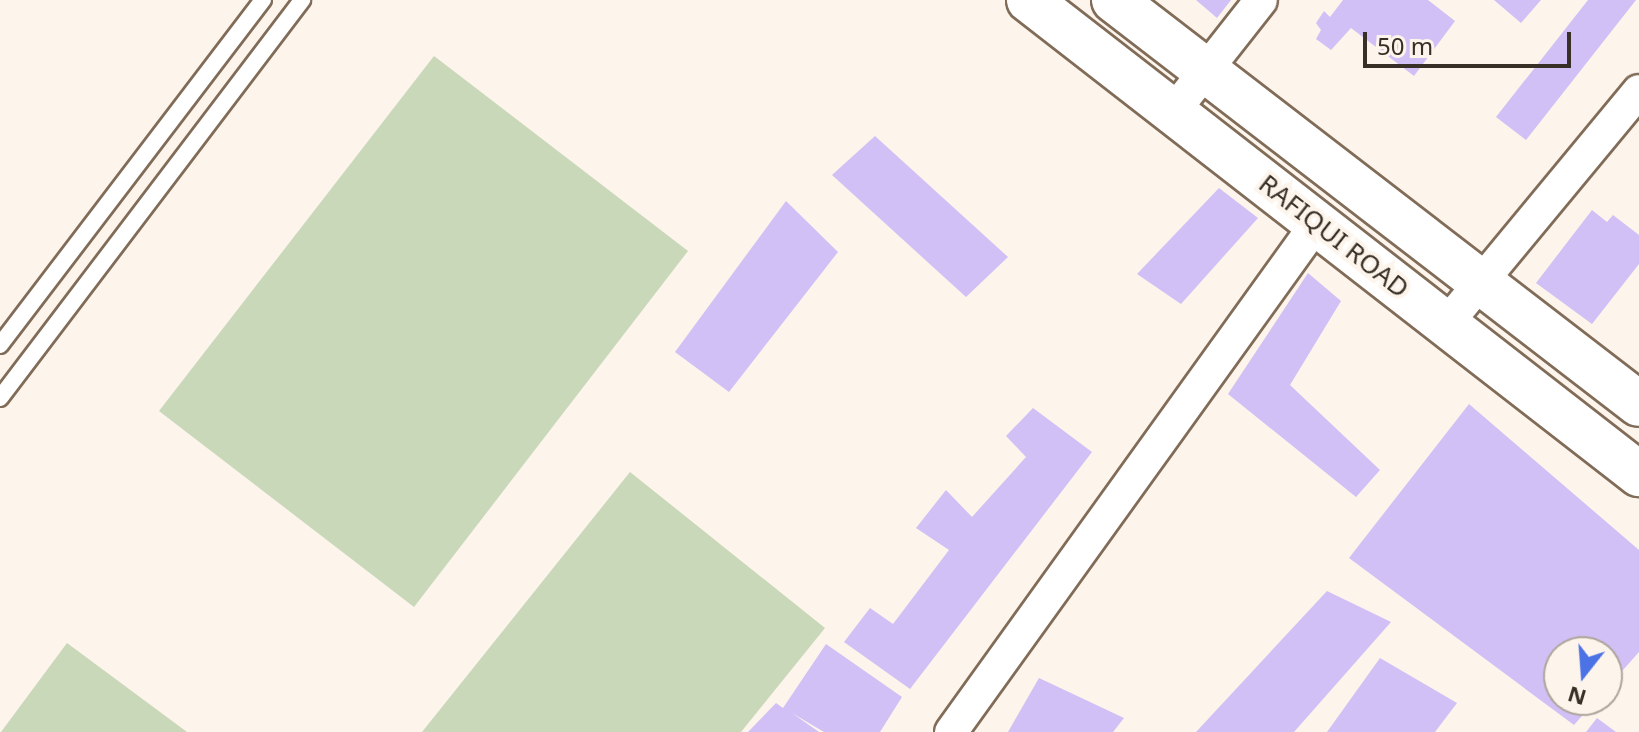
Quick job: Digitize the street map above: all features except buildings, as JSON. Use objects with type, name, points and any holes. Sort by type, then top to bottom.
[{"type":"street","name":"RAFIQUI ROAD","points":[[1029,0],[1639,474]]},
{"type":"street","name":"RAFIQUI ROAD","points":[[1114,0],[1479,284],[1639,404]]},
{"type":"street","points":[[1173,112],[1261,0]]},
{"type":"street","points":[[1447,323],[1639,91]]},
{"type":"street","points":[[951,732],[1317,223]]},
{"type":"lane","points":[[0,345],[263,0]]},
{"type":"lane","points":[[0,398],[302,0]]},
{"type":"green space","points":[[434,56],[688,251],[414,607],[159,411]]},
{"type":"green space","points":[[630,472],[825,628],[741,732],[422,732]]},
{"type":"green space","points":[[67,643],[187,732],[1,732]]}]
